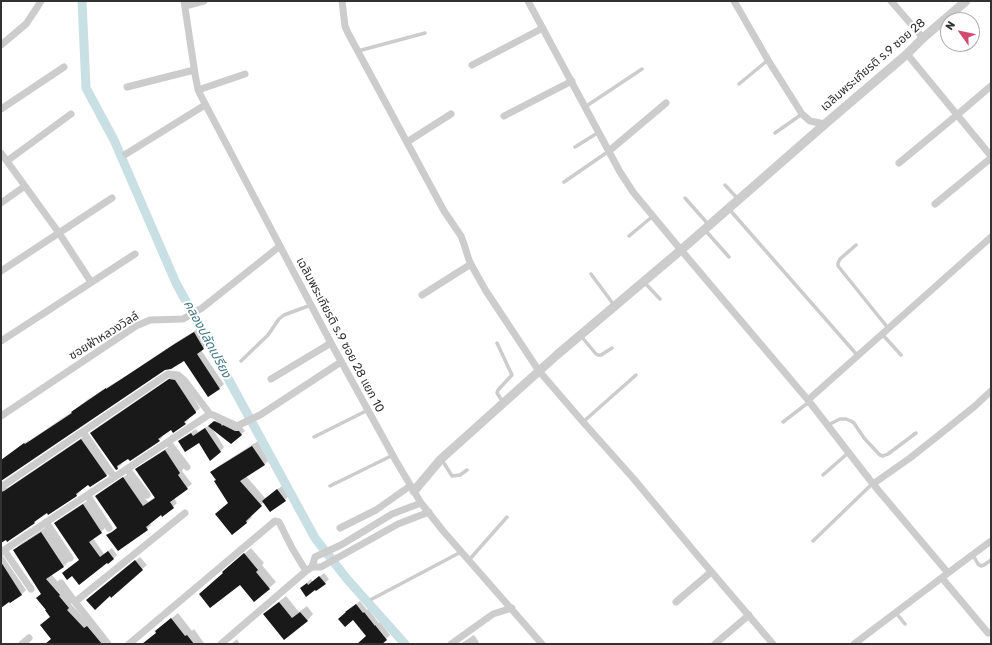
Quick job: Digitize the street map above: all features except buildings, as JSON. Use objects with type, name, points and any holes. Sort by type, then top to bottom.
[{"type":"street","points":[[1,45],[26,24],[41,1]]},
{"type":"street","points":[[184,4],[204,1]]},
{"type":"street","points":[[342,1],[345,26],[444,211],[460,236],[471,264],[486,290],[539,371],[582,422],[633,478],[772,644]]},
{"type":"street","points":[[528,1],[572,80],[620,172],[633,192],[808,401],[873,484],[948,573]]},
{"type":"street","points":[[734,1],[768,60],[802,114]]},
{"type":"street","points":[[891,1],[923,38]]},
{"type":"street","name":"เฉลิมพระเกียรติ ร.9 ซอย 28","points":[[802,114],[810,121],[825,124],[966,1]]},
{"type":"street","name":"เฉลิมพระเกียรติ ร.9 ซอย 28 แยก 10","points":[[184,4],[198,90],[311,306],[392,455],[421,503],[461,552],[512,608],[542,644]]},
{"type":"street","points":[[472,65],[543,28]]},
{"type":"street","points":[[907,54],[991,157],[935,204]]},
{"type":"street","points":[[1,109],[64,67]]},
{"type":"street","points":[[127,87],[194,70]]},
{"type":"street","points":[[198,90],[245,74]]},
{"type":"street","points":[[504,116],[572,80]]},
{"type":"street","points":[[899,163],[991,86]]},
{"type":"street","points":[[609,151],[666,103]]},
{"type":"street","points":[[126,154],[205,105]]},
{"type":"street","points":[[7,161],[71,114]]},
{"type":"street","points":[[407,142],[451,114]]},
{"type":"street","points":[[340,528],[376,510],[412,489],[441,459],[539,371],[681,250],[825,124]]},
{"type":"street","points":[[1,153],[59,233],[91,282]]},
{"type":"street","points":[[1,202],[25,186]]},
{"type":"street","points":[[1,271],[112,198]]},
{"type":"street","points":[[808,401],[991,237]]},
{"type":"street","name":"ซอยฟ้าหลวงวิลล์","points":[[1,416],[136,326],[150,320],[183,319],[202,308],[280,246]]},
{"type":"street","points":[[1,341],[135,254]]},
{"type":"street","points":[[422,296],[471,264]]},
{"type":"street","points":[[271,379],[331,342]]},
{"type":"street","points":[[1,487],[168,374],[178,375],[185,381],[210,414],[213,414],[237,426],[260,415],[342,362]]},
{"type":"street","points":[[873,484],[910,458],[975,406],[991,391]]},
{"type":"street","points":[[31,589],[2,551],[210,414]]},
{"type":"street","points":[[83,432],[114,477]]},
{"type":"street","points":[[168,442],[187,468]]},
{"type":"street","points":[[127,469],[147,495]]},
{"type":"street","points":[[87,495],[109,528]]},
{"type":"street","points":[[221,644],[309,569],[315,557],[363,532],[392,514],[421,503]]},
{"type":"street","points":[[309,569],[321,567],[398,524],[429,512]]},
{"type":"street","points":[[75,602],[185,514]]},
{"type":"street","points":[[392,514],[398,524]]},
{"type":"street","points":[[129,644],[275,521],[278,522],[292,548],[309,569]]},
{"type":"street","points":[[46,522],[70,558]]},
{"type":"street","points":[[363,532],[369,540]]},
{"type":"street","points":[[854,644],[991,541]]},
{"type":"street","points":[[676,602],[711,572]]},
{"type":"street","points":[[942,578],[988,632]]},
{"type":"street","points":[[61,583],[108,644]]},
{"type":"street","points":[[451,644],[493,614],[512,608]]},
{"type":"street","points":[[715,644],[749,615]]},
{"type":"street","points":[[22,644],[29,638]]},
{"type":"lane","points":[[358,51],[425,32]]},
{"type":"lane","points":[[739,84],[768,60]]},
{"type":"lane","points":[[585,107],[642,69]]},
{"type":"lane","points":[[776,133],[802,114]]},
{"type":"lane","points":[[575,147],[599,132]]},
{"type":"lane","points":[[564,182],[609,151]]},
{"type":"lane","points":[[725,185],[738,200]]},
{"type":"lane","points":[[685,198],[728,257]]},
{"type":"lane","points":[[729,208],[858,356]]},
{"type":"lane","points":[[629,236],[653,216]]},
{"type":"lane","points":[[856,245],[840,259],[838,266],[888,328]]},
{"type":"lane","points":[[590,274],[614,306]]},
{"type":"lane","points":[[643,282],[660,299]]},
{"type":"lane","points":[[241,361],[268,335],[279,319],[284,315],[311,306]]},
{"type":"lane","points":[[882,334],[901,355]]},
{"type":"lane","points":[[580,335],[598,355],[601,355],[612,348]]},
{"type":"lane","points":[[497,343],[512,373],[511,377],[498,390],[497,393],[504,403]]},
{"type":"lane","points":[[582,422],[636,375]]},
{"type":"lane","points":[[783,422],[808,401]]},
{"type":"lane","points":[[314,437],[368,410]]},
{"type":"lane","points":[[827,426],[840,419],[851,421],[864,438],[880,455],[883,456],[888,454],[916,433]]},
{"type":"lane","points":[[823,475],[848,453]]},
{"type":"lane","points":[[330,486],[392,455]]},
{"type":"lane","points":[[441,459],[452,476],[460,475],[467,470]]},
{"type":"lane","points":[[813,541],[873,484]]},
{"type":"lane","points":[[469,560],[507,517]]},
{"type":"lane","points":[[372,599],[461,552]]},
{"type":"lane","points":[[973,554],[978,564],[981,566],[991,560]]},
{"type":"lane","points":[[896,613],[905,624]]},
{"type":"waterway","name":"คลองปลัดเปรียง","points":[[82,1],[86,88],[114,140],[176,283],[315,538],[347,579],[405,644]]}]
